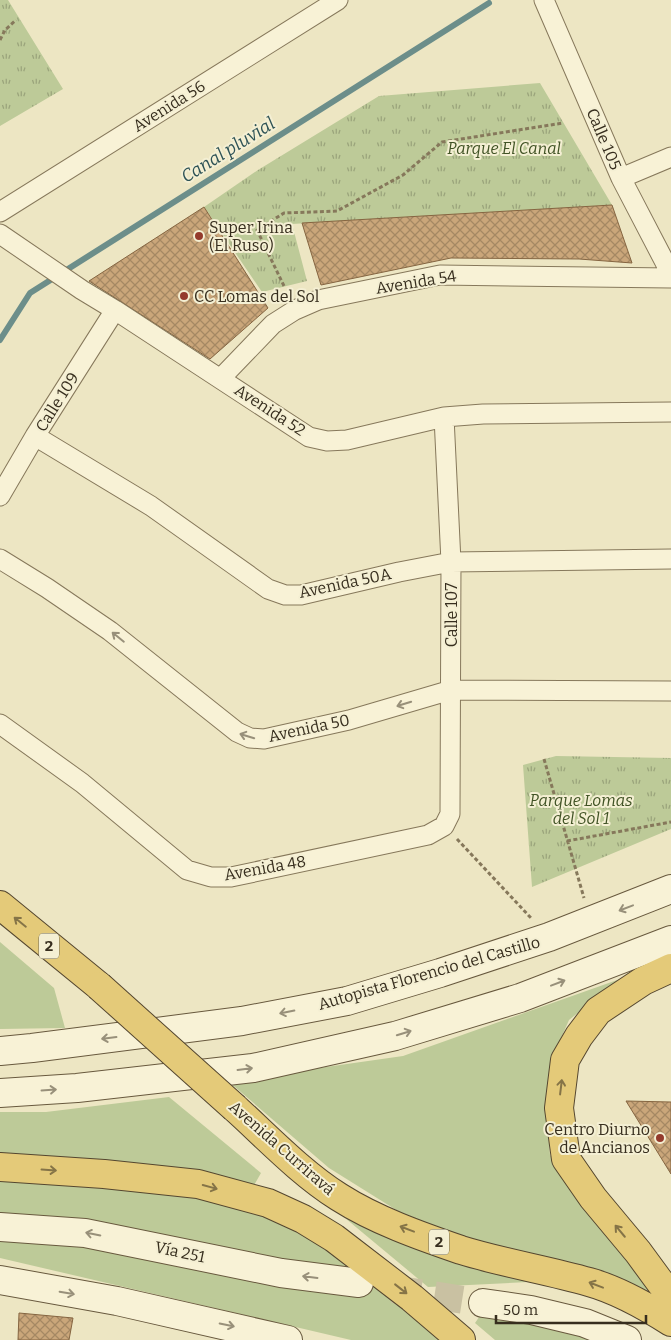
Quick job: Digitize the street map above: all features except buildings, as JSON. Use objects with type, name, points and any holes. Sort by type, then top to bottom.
[{"type":"highway","name":"Avenida Curriravá","points":[[0,906],[99,986],[302,1169],[339,1197],[386,1222],[461,1250],[591,1282],[655,1311],[671,1322]]},
{"type":"highway","points":[[671,968],[643,982],[598,1011],[579,1036],[565,1060],[559,1108],[566,1159],[593,1198],[638,1252],[671,1297]]},
{"type":"highway","points":[[0,1167],[104,1174],[198,1184],[268,1203],[303,1219],[334,1238],[412,1298],[461,1340]]},
{"type":"main road","name":"Autopista Florencio del Castillo","points":[[0,1051],[242,1021],[347,1001],[549,937],[671,890]]},
{"type":"main road","points":[[0,1093],[77,1088],[253,1068],[395,1036],[520,998],[671,940]]},
{"type":"main road","name":"Vía 251","points":[[0,1227],[85,1233],[281,1273],[359,1284]]},
{"type":"main road","points":[[0,1235],[42,1230]]},
{"type":"main road","points":[[0,1280],[117,1301],[288,1340]]},
{"type":"main road","points":[[483,1303],[531,1310],[585,1323],[627,1340]]},
{"type":"street","name":"Avenida 56","points":[[0,212],[338,0]]},
{"type":"street","name":"Calle 105","points":[[544,0],[620,178],[671,274]]},
{"type":"street","points":[[620,178],[671,157]]},
{"type":"street","name":"Avenida 52","points":[[0,234],[82,290],[310,437],[327,441],[347,440],[444,417],[492,414],[671,412]]},
{"type":"street","name":"Avenida 54","points":[[221,378],[273,324],[295,310],[318,300],[440,275],[671,278]]},
{"type":"street","name":"Calle 109","points":[[0,496],[35,436],[115,310]]},
{"type":"street","name":"Calle 107","points":[[444,417],[451,562],[451,690],[447,820]]},
{"type":"street","name":"Avenida 50A","points":[[35,436],[151,506],[268,589],[285,595],[301,595],[451,562],[671,559]]},
{"type":"street","name":"Avenida 50","points":[[0,559],[110,631],[237,732],[250,738],[264,739],[349,720],[451,690],[671,692]]},
{"type":"street","name":"Avenida 48","points":[[0,724],[82,783],[187,870],[211,877],[231,877],[428,835],[447,820]]},
{"type":"path","points":[[0,40],[5,30],[16,20]]},
{"type":"path","points":[[284,286],[257,230],[284,213],[337,211],[403,175],[442,142],[563,123]]},
{"type":"path","points":[[544,759],[591,921]]},
{"type":"path","points":[[447,820],[549,937]]},
{"type":"path","points":[[567,841],[671,822]]},
{"type":"green space","points":[[0,0],[8,0],[63,89],[0,126]]},
{"type":"green space","name":"Parque El Canal","points":[[540,83],[612,205],[292,224],[307,281],[262,292],[204,207],[258,170],[379,96]]},
{"type":"green space","name":"Parque Lomas del Sol 1","points":[[556,756],[671,758],[671,829],[532,887],[523,765]]},
{"type":"green space","points":[[0,942],[54,988],[65,1028],[0,1029]]},
{"type":"green space","points":[[620,979],[569,1020],[551,1061],[546,1109],[550,1155],[671,1303],[409,1218],[329,1168],[228,1081],[403,1056]]},
{"type":"green space","points":[[169,1097],[261,1173],[253,1187],[0,1160],[0,1112],[46,1112]]},
{"type":"green space","points":[[0,1178],[178,1191],[251,1207],[310,1235],[445,1340],[351,1340],[0,1258]]},
{"type":"green space","points":[[345,1218],[435,1254],[528,1282],[428,1287]]},
{"type":"green space","points":[[484,1310],[612,1340],[495,1340],[475,1323]]},
{"type":"waterway","name":"Canal pluvial","points":[[0,340],[30,293],[489,3]]},
{"type":"tunnel","points":[[393,1289],[483,1303]]},
{"type":"place","name":"Super Irina (El Ruso)","points":[[199,236]]},
{"type":"place","name":"CC Lomas del Sol","points":[[184,296]]},
{"type":"place","name":"Centro Diurno de Ancianos","points":[[660,1138]]}]
